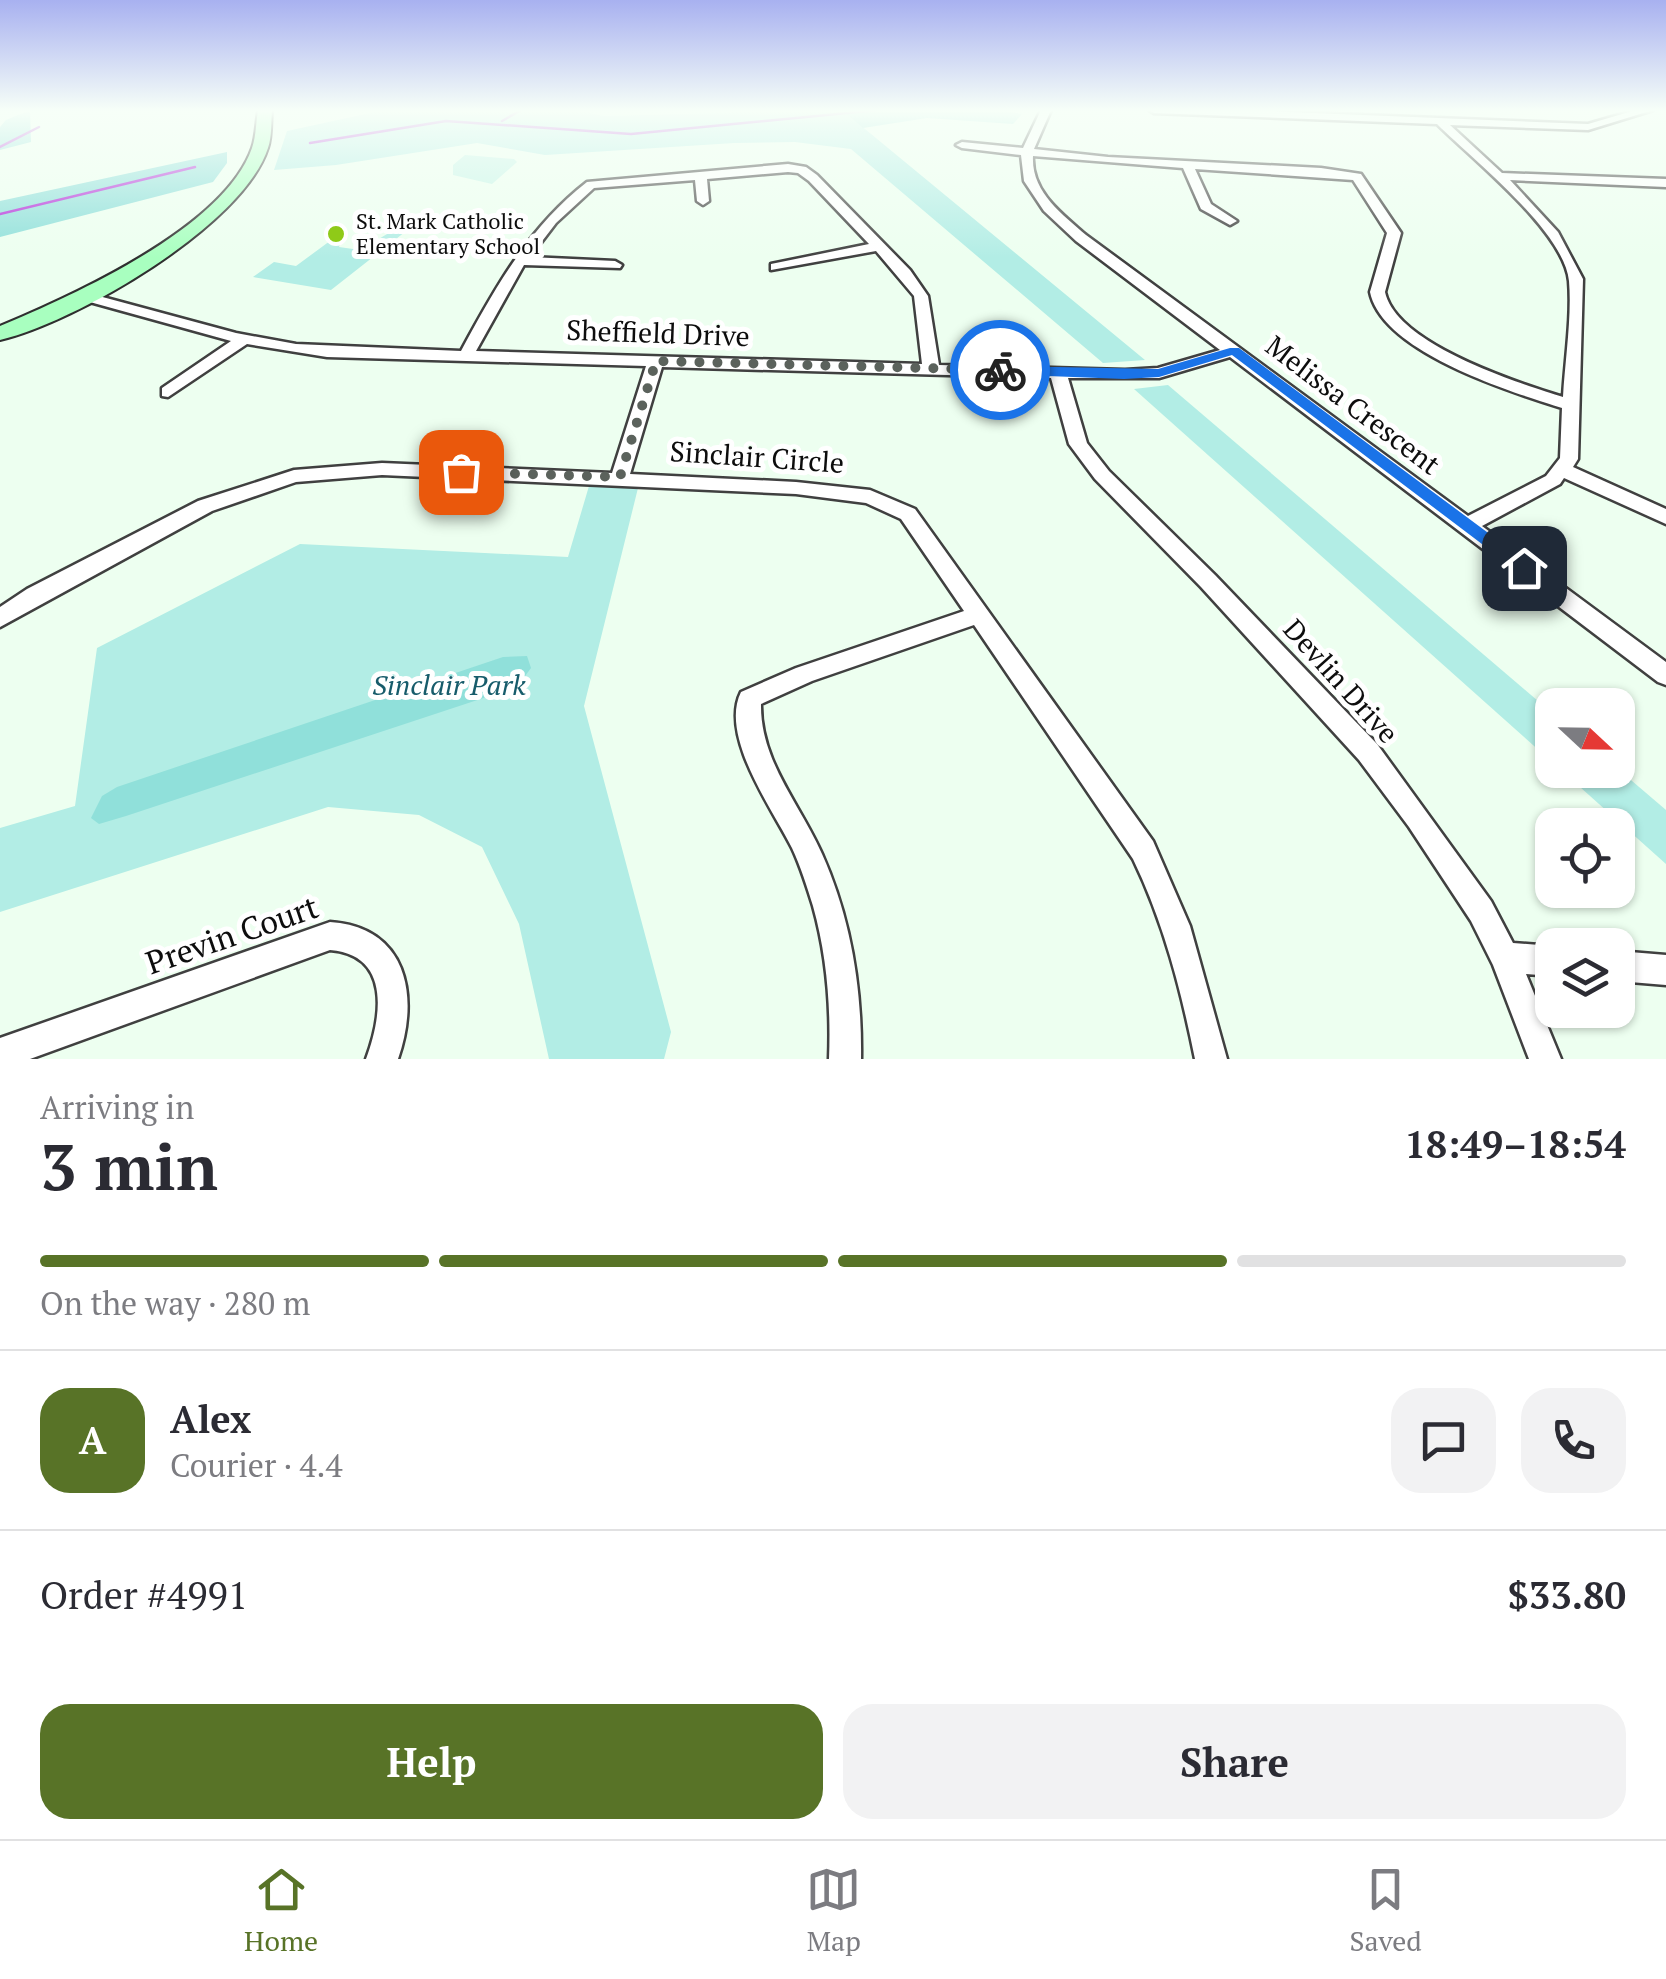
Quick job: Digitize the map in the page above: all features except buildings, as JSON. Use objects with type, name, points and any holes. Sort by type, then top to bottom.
[{"type":"main road","points":[[0,334],[84,296],[172,243],[230,196],[258,159]]},
{"type":"street","name":"Melissa Crescent","points":[[1024,159],[1030,184],[1060,219],[1666,674]]},
{"type":"street","points":[[1106,159],[1357,177],[1394,233],[1378,292],[1379,302],[1390,316],[1466,368],[1518,390],[1571,405]]},
{"type":"street","points":[[1468,526],[1524,498],[1563,470],[1568,458],[1576,279],[1552,232],[1480,159]]},
{"type":"street","points":[[1188,167],[1206,206],[1230,221]]},
{"type":"street","points":[[466,356],[520,261],[578,194],[590,186],[802,170],[879,246],[921,296],[931,368]]},
{"type":"street","points":[[700,175],[703,201]]},
{"type":"street","points":[[1497,176],[1666,182]]},
{"type":"street","points":[[1646,182],[1666,196]]},
{"type":"street","points":[[776,267],[879,246]]},
{"type":"street","points":[[520,261],[615,265]]},
{"type":"street","name":"Sheffield Drive","points":[[84,296],[276,349],[1159,373],[1234,351]]},
{"type":"street","points":[[168,392],[241,340]]},
{"type":"street","points":[[620,477],[656,361]]},
{"type":"street","name":"Devlin Drive","points":[[1058,372],[1078,444],[1145,521],[1208,581],[1368,752],[1481,911],[1504,956],[1545,1059]]},
{"type":"street","name":"Sinclair Circle","points":[[0,618],[35,595],[205,506],[294,476],[382,469],[620,477],[796,488],[870,498],[908,514],[1143,850],[1168,896],[1189,958],[1211,1059]]},
{"type":"street","points":[[1563,470],[1666,517]]},
{"type":"street","points":[[845,1059],[847,1024],[838,951],[812,860],[762,767],[745,722],[748,699],[776,684],[911,641],[980,614]]},
{"type":"street","name":"Previn Court","points":[[0,1054],[330,936],[348,934],[370,945],[388,968],[393,1035],[382,1059]]},
{"type":"street","points":[[1504,956],[1535,959]]},
{"type":"street","points":[[1635,967],[1666,970]]},
{"type":"green space","points":[[193,159],[227,159],[213,182],[0,237],[0,201]]},
{"type":"green space","points":[[278,159],[372,159],[336,165],[274,170]]},
{"type":"green space","points":[[863,159],[902,159],[1145,360],[1103,363]]},
{"type":"green space","points":[[399,227],[410,228],[331,290],[253,277],[274,262],[296,266],[334,238],[342,239],[339,247],[360,250]]},
{"type":"green space","points":[[1168,385],[1535,698],[1535,747],[1134,389]]},
{"type":"green space","name":"Sinclair Park","points":[[589,486],[638,488],[584,706],[671,1032],[664,1059],[549,1059],[519,924],[482,847],[419,815],[328,807],[0,912],[0,828],[75,806],[97,648],[300,544],[568,557]]},
{"type":"green space","points":[[527,656],[531,668],[517,687],[126,816],[99,824],[91,818],[102,796],[117,787],[503,657]]},
{"type":"green space","points":[[1635,784],[1666,810],[1666,864],[1635,836],[1635,808],[1603,808],[1581,788],[1635,788]]},
{"type":"shaded area","points":[[460,159],[517,162],[492,184],[453,175],[453,165]]},
{"type":"waterway","points":[[0,214],[195,167]]},
{"type":"way so far","points":[[461,472],[620,477],[656,361],[1000,370]]},
{"type":"place","name":"St. Mark Catholic Elementary School","points":[[336,234]]},
{"type":"route","points":[[1000,370],[1159,373],[1234,351],[1524,568]]}]
